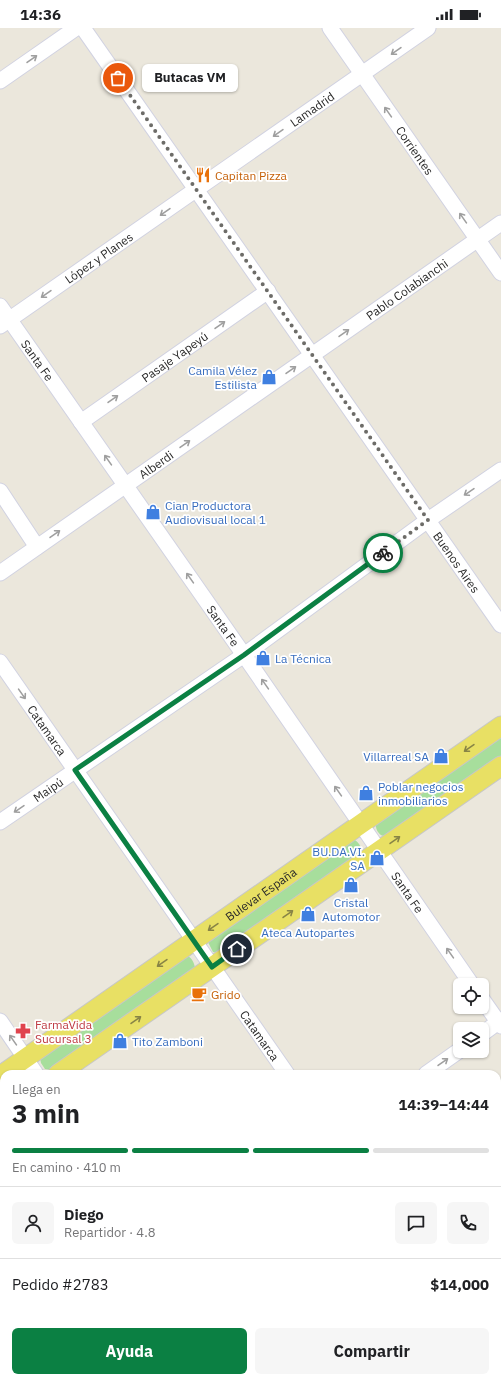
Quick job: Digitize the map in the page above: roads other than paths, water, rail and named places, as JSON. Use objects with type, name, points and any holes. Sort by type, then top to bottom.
[{"type":"main road","name":"Bulevar España","points":[[9,1070],[501,726]]},
{"type":"main road","points":[[64,1070],[501,766]]},
{"type":"street","points":[[0,81],[76,28]]},
{"type":"street","name":"Buenos Aires","points":[[83,28],[501,625]]},
{"type":"street","name":"Corrientes","points":[[330,28],[501,273]]},
{"type":"street","name":"Lamadrid","points":[[197,190],[428,28]]},
{"type":"street","name":"López y Planes","points":[[5,323],[197,190]]},
{"type":"street","name":"Pablo Colabianchi","points":[[312,355],[501,223]]},
{"type":"street","name":"Pasaje Yapeyú","points":[[81,422],[268,291]]},
{"type":"street","name":"Santa Fe","points":[[0,306],[5,323],[81,422],[361,823],[467,978]]},
{"type":"street","name":"Alberdi","points":[[0,573],[312,355]]},
{"type":"street","name":"Maipú","points":[[0,822],[244,655],[428,520],[501,470]]},
{"type":"street","points":[[0,491],[37,547]]},
{"type":"street","name":"Catamarca","points":[[0,662],[284,1070]]},
{"type":"street","points":[[489,1008],[500,1023],[489,1030]]},
{"type":"street","points":[[0,1021],[34,1070]]},
{"type":"street","points":[[432,1070],[453,1055]]},
{"type":"place","name":"Butacas VM","points":[[118,78]]},
{"type":"place","name":"Capitan Pizza","points":[[203,175]]},
{"type":"place","name":"Camila Vélez Estilista","points":[[269,377]]},
{"type":"place","name":"Cian Productora Audiovisual local 1","points":[[153,512]]},
{"type":"place","name":"La Técnica","points":[[263,658]]},
{"type":"place","name":"Villarreal SA","points":[[441,756]]},
{"type":"place","name":"Poblar negocios inmobiliarios","points":[[366,793]]},
{"type":"place","name":"BU.DA.VI. SA","points":[[377,858]]},
{"type":"place","name":"Cristal Automotor","points":[[351,885]]},
{"type":"place","name":"Ateca Autopartes","points":[[308,914]]},
{"type":"place","name":"Grido","points":[[199,994]]},
{"type":"place","name":"FarmaVida Sucursal 3","points":[[23,1031]]},
{"type":"place","name":"Tito Zamboni","points":[[120,1041]]}]
